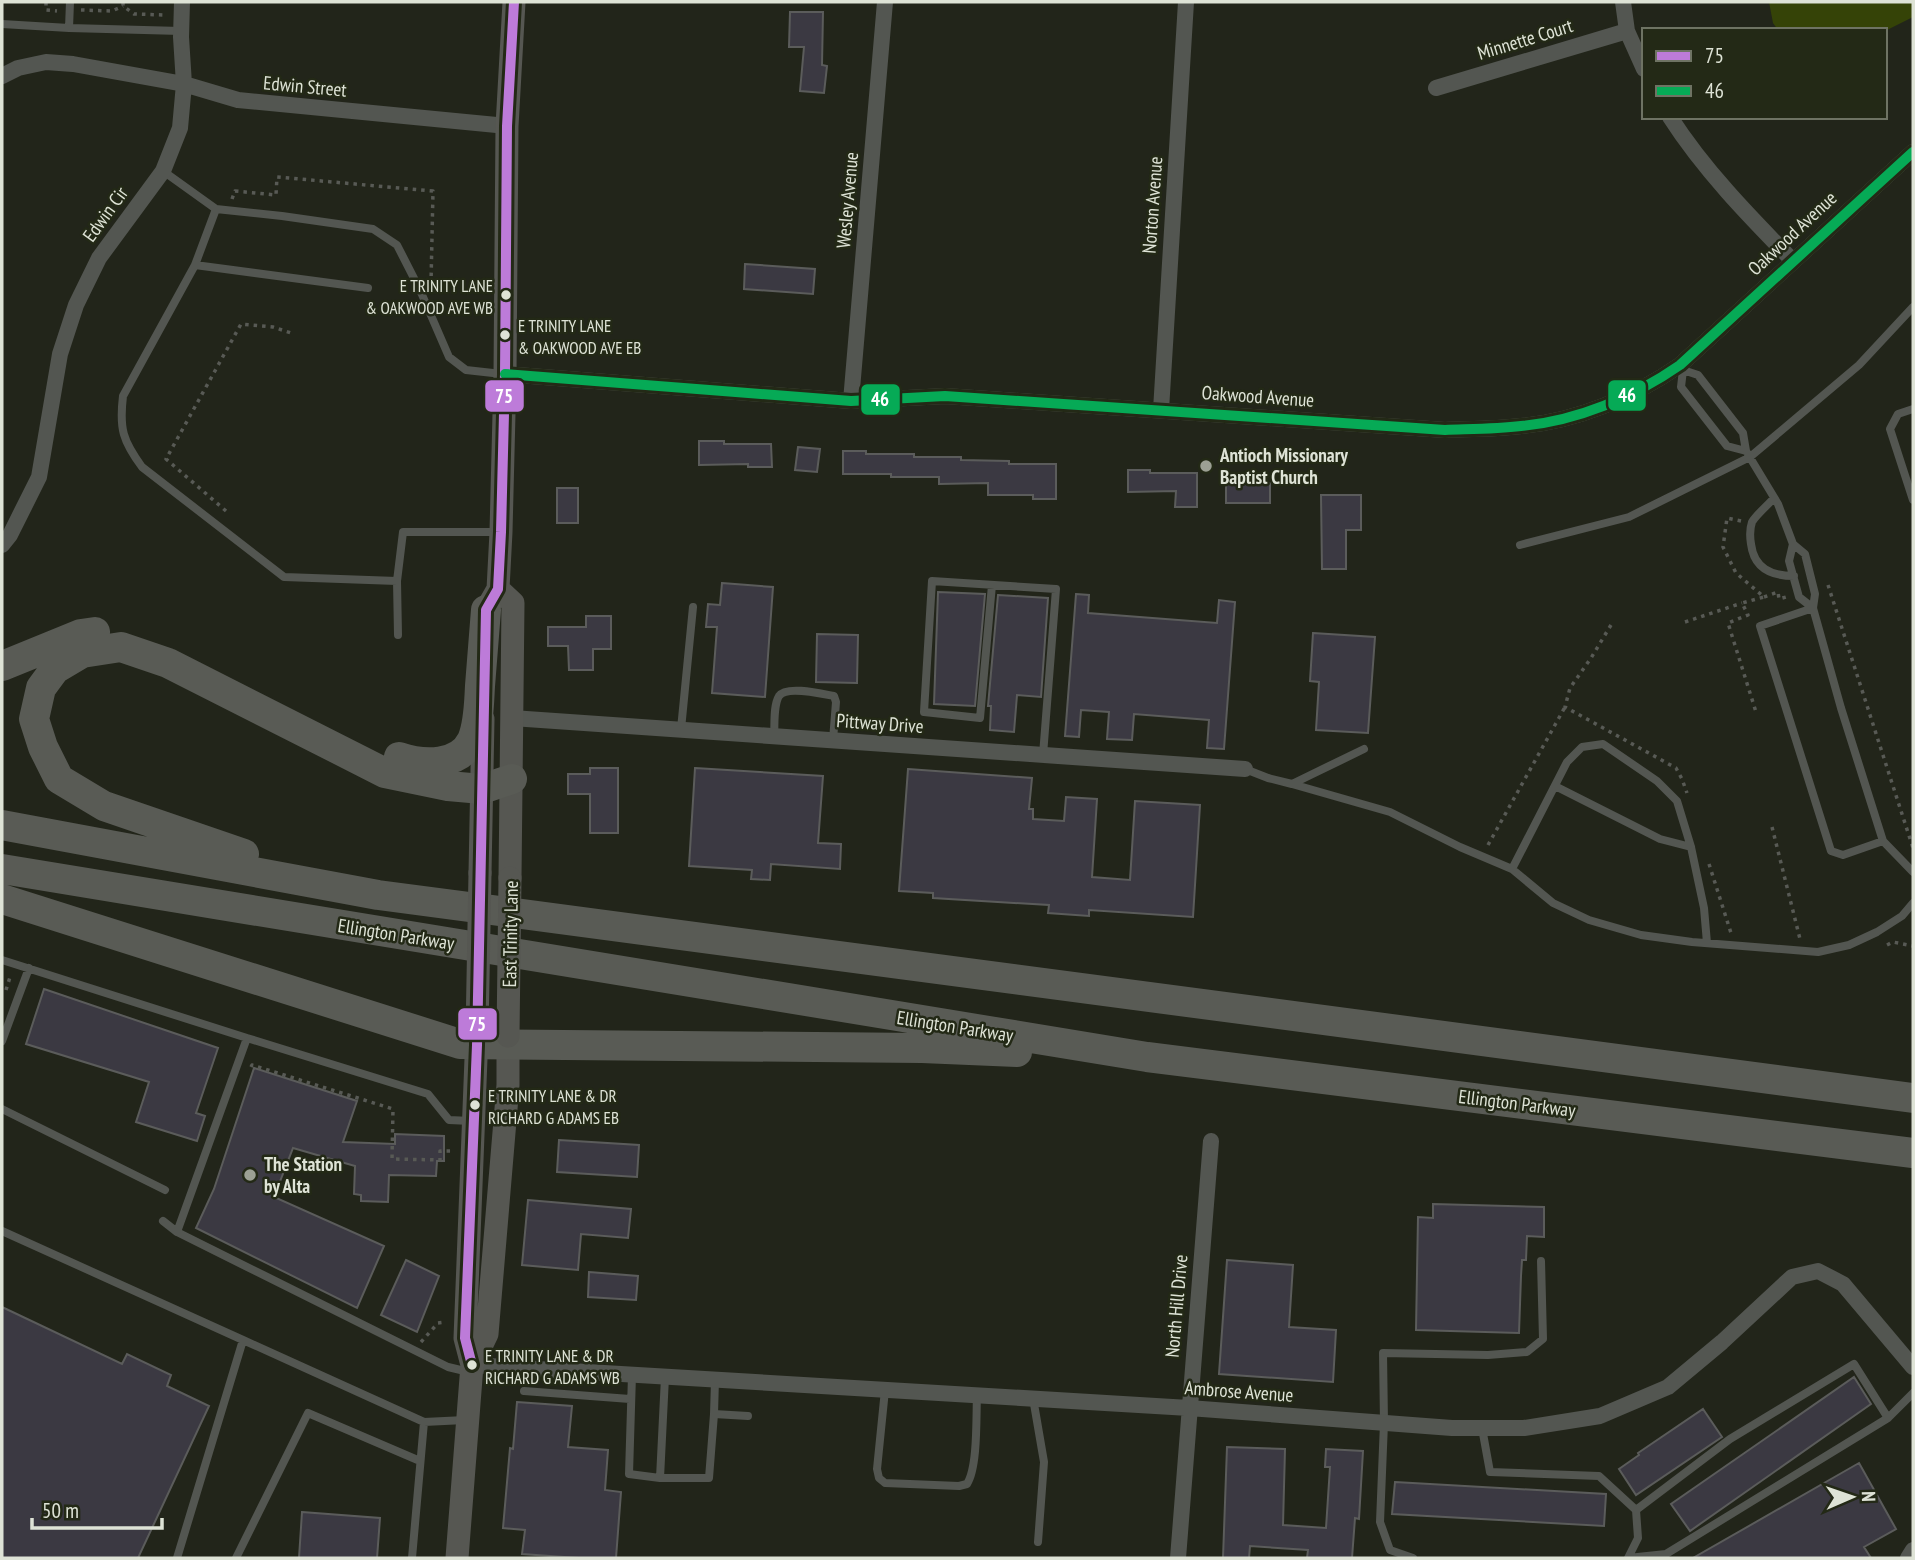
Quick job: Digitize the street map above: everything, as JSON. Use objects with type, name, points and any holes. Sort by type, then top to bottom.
[{"type":"highway","points":[[444,762],[471,741],[477,719],[492,599]]},
{"type":"highway","points":[[2,666],[81,634],[119,628],[181,650],[390,754],[415,762],[444,762],[482,778]]},
{"type":"highway","points":[[378,895],[220,847],[104,806],[59,779],[43,747],[34,719],[41,688],[55,669],[82,653],[121,647],[168,663],[384,773],[448,786],[482,778],[512,779]]},
{"type":"highway","name":"Ellington Parkway","points":[[2,825],[378,895],[1913,1098]]},
{"type":"highway","name":"Ellington Parkway","points":[[2,869],[1147,1057],[1913,1153]]},
{"type":"highway","points":[[2,899],[460,1044],[477,1039],[922,1048],[1147,1057]]},
{"type":"main road","name":"East Trinity Lane","points":[[457,1558],[472,1369],[465,1338],[477,1039],[482,778],[492,599],[501,532],[507,126],[514,2]]},
{"type":"main road","name":"East Trinity Lane","points":[[472,1369],[487,1334],[508,1085],[513,603],[492,599]]},
{"type":"street","points":[[2,76],[18,68],[46,62],[73,64],[184,84],[182,2]]},
{"type":"street","name":"Wesley Avenue","points":[[851,401],[885,2]]},
{"type":"street","name":"Norton Avenue","points":[[1161,410],[1186,2]]},
{"type":"street","points":[[1623,2],[1627,31],[1642,65]]},
{"type":"street","name":"Minnette Court","points":[[1436,88],[1627,31]]},
{"type":"street","name":"Edwin Street","points":[[184,84],[238,100],[507,126]]},
{"type":"street","name":"Edwin Cir","points":[[2,545],[10,535],[39,477],[60,354],[76,305],[99,258],[163,171],[180,128],[184,84]]},
{"type":"street","points":[[1671,119],[1685,141],[1745,212],[1793,261]]},
{"type":"street","name":"Oakwood Avenue","points":[[505,374],[851,401],[945,396],[1445,430],[1522,426],[1585,413],[1681,368],[1913,152]]},
{"type":"street","name":"Pittway Drive","points":[[512,718],[1245,769]]},
{"type":"street","name":"North Hill Drive","points":[[1178,1558],[1211,1141]]},
{"type":"street","name":"Ambrose Avenue","points":[[472,1369],[632,1375],[1033,1398],[1452,1428],[1524,1428],[1600,1416],[1668,1387],[1722,1342],[1792,1277],[1818,1271],[1843,1284],[1911,1361]]},
{"type":"street","points":[[1908,1558],[1913,1550]]},
{"type":"lane","points":[[69,27],[70,2]]},
{"type":"lane","points":[[2,24],[181,31]]},
{"type":"lane","points":[[163,171],[216,209],[373,229],[397,245],[449,356],[466,370],[505,374]]},
{"type":"lane","points":[[216,209],[195,265],[123,396],[120,417],[126,445],[142,467],[284,577],[397,581]]},
{"type":"lane","points":[[195,265],[368,288]]},
{"type":"lane","points":[[1520,545],[1629,517],[1748,454],[1858,365],[1913,307]]},
{"type":"lane","points":[[1748,454],[1727,446],[1681,387],[1681,368],[1698,376],[1743,433],[1748,454],[1774,498],[1793,544],[1805,554],[1815,594],[1813,608],[1883,841],[1913,873]]},
{"type":"lane","points":[[1913,409],[1898,414],[1890,429],[1913,500]]},
{"type":"lane","points":[[1774,498],[1752,523],[1752,554],[1758,564],[1770,572],[1781,576],[1794,576]]},
{"type":"lane","points":[[398,635],[397,581],[403,532],[501,532]]},
{"type":"lane","points":[[1793,544],[1789,561],[1799,597],[1813,608]]},
{"type":"lane","points":[[992,585],[980,718],[924,712],[932,581],[1056,589],[1043,755]]},
{"type":"lane","points":[[681,729],[693,607]]},
{"type":"lane","points":[[1813,608],[1759,626],[1831,851],[1843,855],[1883,841]]},
{"type":"lane","points":[[774,736],[780,695],[786,691],[810,692],[834,696],[836,702],[833,740]]},
{"type":"lane","points":[[1512,869],[1567,762],[1582,747],[1603,744],[1657,781],[1677,801],[1691,847],[1704,908],[1707,943]]},
{"type":"lane","points":[[1292,784],[1364,749]]},
{"type":"lane","points":[[1245,769],[1268,778],[1391,812],[1460,847],[1512,869],[1553,902],[1589,920],[1641,935],[1818,952],[1849,945],[1877,932],[1902,916],[1913,903]]},
{"type":"lane","points":[[1555,786],[1660,839],[1691,847]]},
{"type":"lane","points":[[2,960],[428,1094],[449,1120],[474,1121]]},
{"type":"lane","points":[[2,1041],[29,968]]},
{"type":"lane","points":[[177,1232],[247,1038]]},
{"type":"lane","points":[[2,1109],[166,1190]]},
{"type":"lane","points":[[163,1221],[177,1232],[448,1367],[472,1369]]},
{"type":"lane","points":[[2,1231],[424,1422],[468,1419]]},
{"type":"lane","points":[[1413,1558],[1390,1550],[1380,1522],[1384,1423],[1383,1353],[1488,1355],[1527,1352],[1543,1339],[1541,1261]]},
{"type":"lane","points":[[177,1558],[243,1340]]},
{"type":"lane","points":[[1636,1510],[1730,1439],[1854,1364],[1888,1418]]},
{"type":"lane","points":[[632,1375],[629,1474],[660,1478],[709,1478],[715,1380]]},
{"type":"lane","points":[[660,1478],[665,1377]]},
{"type":"lane","points":[[884,1390],[877,1469],[879,1478],[885,1483],[967,1484],[974,1457],[977,1395]]},
{"type":"lane","points":[[524,1391],[630,1399]]},
{"type":"lane","points":[[1628,1558],[1667,1554],[1888,1418],[1913,1393]]},
{"type":"lane","points":[[1033,1398],[1044,1462],[1038,1542]]},
{"type":"lane","points":[[236,1558],[308,1413],[420,1461]]},
{"type":"lane","points":[[715,1414],[748,1416]]},
{"type":"lane","points":[[412,1558],[424,1422]]},
{"type":"lane","points":[[1482,1428],[1490,1472],[1599,1476],[1636,1510],[1639,1538],[1628,1558]]},
{"type":"path","points":[[46,2],[46,10],[60,11]]},
{"type":"path","points":[[79,10],[113,12],[123,4],[134,14],[165,15]]},
{"type":"path","points":[[222,199],[232,200],[235,191],[276,195],[277,177],[433,191],[431,289]]},
{"type":"path","points":[[226,511],[166,458],[241,324],[273,327],[294,334]]},
{"type":"path","points":[[1747,512],[1741,521],[1727,518],[1723,547],[1736,573],[1764,597]]},
{"type":"path","points":[[1828,585],[1913,848]]},
{"type":"path","points":[[1685,622],[1778,592],[1779,599],[1791,595]]},
{"type":"path","points":[[1742,603],[1748,615],[1728,623],[1756,712]]},
{"type":"path","points":[[1488,845],[1566,707],[1570,688],[1611,625]]},
{"type":"path","points":[[1566,707],[1676,768],[1686,792]]},
{"type":"path","points":[[1772,827],[1802,944],[1794,944]]},
{"type":"path","points":[[1707,858],[1732,937]]},
{"type":"path","points":[[1887,945],[1893,942],[1913,946]]},
{"type":"path","points":[[2,972],[10,974],[5,993]]},
{"type":"path","points":[[247,1077],[252,1065],[393,1110],[392,1159],[440,1160],[440,1151],[459,1150]]},
{"type":"path","points":[[420,1343],[438,1323],[450,1322]]},
{"type":"green space","points":[[1769,2],[1913,2],[1913,17],[1887,30],[1777,28]]},
{"type":"building","points":[[790,12],[823,12],[822,65],[827,66],[824,93],[800,91],[804,47],[789,47]]},
{"type":"building","points":[[745,264],[815,269],[813,294],[744,289]]},
{"type":"building","points":[[699,441],[771,444],[772,467],[748,467],[748,464],[699,465]]},
{"type":"building","points":[[798,447],[820,449],[817,472],[795,470]]},
{"type":"building","points":[[843,451],[914,454],[914,457],[961,457],[961,460],[1009,461],[1009,464],[1056,464],[1056,499],[1033,499],[1033,495],[988,495],[988,483],[939,484],[939,477],[843,474]]},
{"type":"building","points":[[1128,470],[1197,473],[1197,507],[1175,507],[1176,491],[1128,492]]},
{"type":"building","points":[[1226,483],[1270,483],[1270,503],[1226,503]]},
{"type":"building","points":[[557,488],[578,488],[578,523],[557,523]]},
{"type":"building","points":[[1321,495],[1361,495],[1361,530],[1346,530],[1346,569],[1322,569]]},
{"type":"building","points":[[722,583],[773,587],[765,697],[712,693],[717,627],[706,627],[708,604],[720,605]]},
{"type":"building","points":[[938,592],[985,594],[975,706],[934,704]]},
{"type":"building","points":[[1076,594],[1089,595],[1088,613],[1217,623],[1219,600],[1235,602],[1224,749],[1207,748],[1209,720],[1134,714],[1132,740],[1107,739],[1109,712],[1081,710],[1079,737],[1065,736]]},
{"type":"building","points":[[998,595],[1048,598],[1041,697],[1017,695],[1014,732],[990,730],[991,706],[988,706]]},
{"type":"building","points":[[586,616],[611,616],[611,649],[593,649],[593,670],[569,670],[568,646],[548,646],[548,627],[586,627]]},
{"type":"building","points":[[1313,633],[1375,637],[1368,733],[1316,730],[1319,682],[1310,681]]},
{"type":"building","points":[[817,634],[858,635],[857,683],[816,682]]},
{"type":"building","points":[[590,768],[618,768],[618,833],[590,833],[590,794],[568,794],[568,774],[590,774]]},
{"type":"building","points":[[695,768],[823,776],[818,843],[841,844],[840,869],[771,864],[770,880],[751,879],[752,870],[689,866]]},
{"type":"building","points":[[908,769],[1032,778],[1029,809],[1033,809],[1033,819],[1064,821],[1066,797],[1097,799],[1092,877],[1130,880],[1135,801],[1200,805],[1193,917],[1089,910],[1089,916],[1048,913],[1049,905],[933,898],[933,893],[899,891]]},
{"type":"building","points":[[44,989],[218,1048],[196,1113],[205,1116],[197,1141],[136,1122],[149,1082],[26,1044]]},
{"type":"building","name":"The Station by Alta","points":[[254,1068],[357,1101],[343,1142],[395,1144],[395,1134],[444,1136],[444,1161],[437,1161],[436,1176],[389,1175],[388,1202],[361,1201],[361,1195],[354,1194],[355,1166],[293,1148],[274,1197],[384,1246],[357,1308],[196,1228],[214,1189]]},
{"type":"building","points":[[559,1140],[639,1145],[637,1177],[557,1172]]},
{"type":"building","points":[[528,1200],[631,1209],[628,1238],[581,1234],[578,1270],[522,1265]]},
{"type":"building","points":[[1433,1204],[1544,1207],[1544,1237],[1527,1236],[1526,1260],[1522,1260],[1519,1333],[1416,1330],[1418,1217],[1433,1218]]},
{"type":"building","points":[[406,1260],[439,1276],[417,1332],[381,1315]]},
{"type":"building","points":[[1227,1260],[1293,1265],[1289,1327],[1336,1330],[1333,1382],[1219,1374]]},
{"type":"building","points":[[589,1272],[638,1276],[636,1300],[588,1297]]},
{"type":"building","points":[[2,1307],[122,1364],[127,1354],[171,1375],[167,1386],[209,1406],[138,1558],[2,1558]]},
{"type":"building","points":[[1854,1377],[1871,1404],[1690,1531],[1671,1504]]},
{"type":"building","points":[[517,1402],[572,1406],[568,1447],[608,1450],[605,1490],[621,1492],[616,1558],[522,1554],[525,1530],[503,1528]]},
{"type":"building","points":[[1703,1409],[1722,1437],[1636,1495],[1619,1469]]},
{"type":"building","points":[[1227,1447],[1285,1449],[1283,1525],[1326,1528],[1330,1467],[1325,1467],[1326,1449],[1363,1451],[1359,1519],[1355,1518],[1352,1558],[1307,1558],[1308,1550],[1250,1546],[1249,1558],[1223,1558]]},
{"type":"building","points":[[1859,1463],[1896,1529],[1864,1547],[1871,1558],[1693,1558]]},
{"type":"building","points":[[1395,1482],[1606,1494],[1604,1526],[1392,1514]]},
{"type":"building","points":[[302,1512],[380,1518],[377,1558],[299,1558]]},
{"type":"transit line","name":"75","points":[[472,1365],[465,1338],[477,1045],[486,610],[498,589],[501,532],[507,126],[514,2]]},
{"type":"transit line","name":"46","points":[[505,374],[851,401],[945,396],[1445,430],[1502,428],[1542,423],[1604,406],[1644,387],[1680,365],[1913,152]]},
{"type":"place","name":"E TRINITY LANE & OAKWOOD AVE WB","points":[[506,295]]},
{"type":"place","name":"E TRINITY LANE & OAKWOOD AVE EB","points":[[505,335]]},
{"type":"place","name":"Antioch Missionary Baptist Church","points":[[1206,466]]},
{"type":"place","name":"E TRINITY LANE & DR RICHARD G ADAMS EB","points":[[475,1105]]},
{"type":"place","name":"The Station by Alta","points":[[250,1175]]},
{"type":"place","name":"E TRINITY LANE & DR RICHARD G ADAMS WB","points":[[472,1365]]}]
